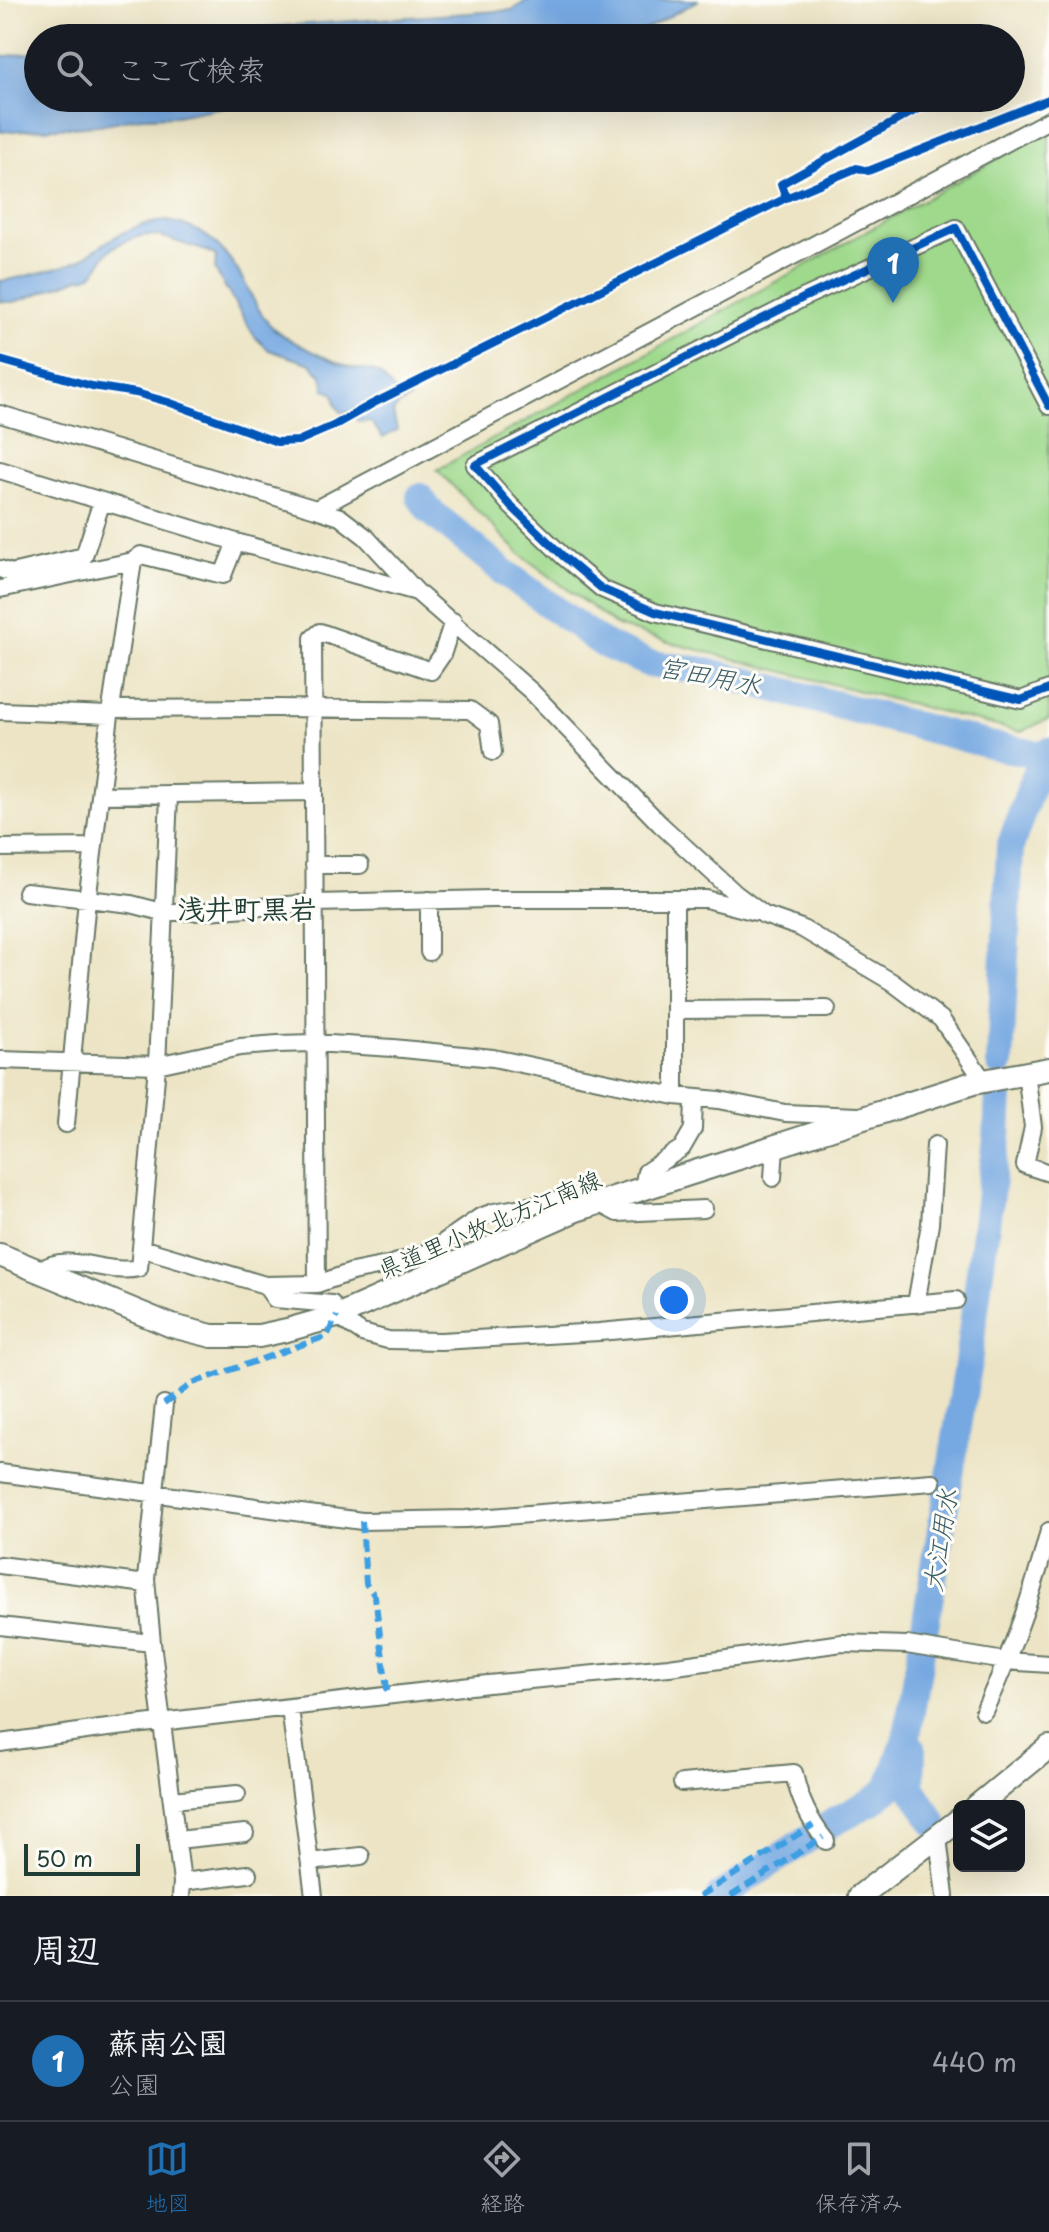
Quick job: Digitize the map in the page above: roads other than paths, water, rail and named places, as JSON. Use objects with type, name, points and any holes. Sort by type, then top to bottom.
[{"type":"main road","name":"県道里小牧北方江南線","points":[[0,1255],[172,1326],[212,1336],[259,1336],[337,1316],[587,1206],[984,1081],[1049,1069]]},
{"type":"main road","points":[[984,1800],[1049,1747]]},
{"type":"main road","points":[[860,1896],[953,1825]]},
{"type":"street","points":[[316,509],[1049,120]]},
{"type":"street","points":[[1049,406],[956,228],[805,297],[475,465],[511,506],[602,589],[655,612],[1021,700],[1049,689]]},
{"type":"street","points":[[0,414],[340,517],[366,537],[418,593],[531,691],[660,824],[736,894],[764,915]]},
{"type":"street","points":[[0,470],[236,542],[418,593]]},
{"type":"street","points":[[0,569],[11,573],[84,556],[102,501]]},
{"type":"street","points":[[0,589],[133,561],[141,555],[223,575],[236,542]]},
{"type":"street","points":[[66,1124],[87,900],[133,561]]},
{"type":"street","points":[[317,1284],[313,638],[320,632],[431,671],[442,655],[453,621]]},
{"type":"street","points":[[0,711],[470,710],[489,724],[493,752]]},
{"type":"street","points":[[100,795],[314,792]]},
{"type":"street","points":[[39,1271],[55,1263],[70,1262],[129,1270],[139,1268],[157,1065],[169,796]]},
{"type":"street","points":[[0,848],[94,847]]},
{"type":"street","points":[[314,865],[360,865]]},
{"type":"street","points":[[26,892],[131,904],[162,912],[429,900],[706,899],[801,928],[892,982],[941,1019],[984,1081]]},
{"type":"street","points":[[675,899],[675,1096]]},
{"type":"street","points":[[429,900],[429,952]]},
{"type":"street","points":[[676,1010],[827,1009]]},
{"type":"street","points":[[0,1060],[157,1065],[240,1047],[314,1043],[393,1048],[493,1058],[675,1096],[785,1113],[867,1117]]},
{"type":"street","points":[[1026,1073],[1033,1127],[1025,1165],[1049,1173]]},
{"type":"street","points":[[643,1188],[646,1172],[682,1148],[693,1129],[694,1098]]},
{"type":"street","points":[[916,1304],[930,1224],[935,1145]]},
{"type":"street","points":[[773,1178],[775,1146]]},
{"type":"street","points":[[141,1248],[265,1285],[317,1284],[431,1251],[480,1217],[494,1212],[573,1198],[587,1206],[617,1213],[704,1209]]},
{"type":"street","points":[[265,1285],[275,1299],[332,1304],[337,1316],[362,1333],[388,1340],[441,1341],[599,1332],[956,1300]]},
{"type":"street","points":[[164,1404],[146,1584],[182,1889],[248,1874]]},
{"type":"street","points":[[0,1473],[349,1519],[392,1520],[466,1519],[932,1482]]},
{"type":"street","points":[[984,1711],[1014,1646],[1036,1584],[1049,1531]]},
{"type":"street","points":[[0,1565],[146,1584]]},
{"type":"street","points":[[0,1626],[152,1643]]},
{"type":"street","points":[[0,1743],[488,1684],[669,1667],[842,1643],[909,1646],[1005,1661],[1049,1664]]},
{"type":"street","points":[[290,1708],[314,1896]]},
{"type":"street","points":[[682,1783],[794,1773],[798,1794],[821,1834]]},
{"type":"street","points":[[172,1800],[237,1794]]},
{"type":"street","points":[[177,1840],[245,1833]]},
{"type":"street","points":[[938,1837],[945,1896]]},
{"type":"street","points":[[310,1862],[361,1856]]},
{"type":"water","points":[[527,0],[699,0],[655,24],[309,24],[513,10]]},
{"type":"water","points":[[24,54],[24,112],[197,112],[141,117],[99,125],[0,132],[0,57]]},
{"type":"water","points":[[167,221],[195,229],[225,253],[264,317],[278,332],[334,361],[375,372],[394,391],[410,399],[393,412],[397,430],[383,438],[371,422],[358,421],[348,412],[341,412],[334,394],[325,389],[322,376],[311,364],[269,350],[255,337],[215,270],[216,256],[202,249],[160,236],[137,237],[112,249],[91,275],[14,302],[0,302],[0,281],[68,265],[132,229]]},
{"type":"waterway","name":"宮田用水","points":[[420,497],[429,510],[504,572],[603,644],[650,664],[711,672],[994,746],[1042,755],[1049,751]]},
{"type":"waterway","name":"大江用水","points":[[1000,1063],[1010,847],[1042,755]]},
{"type":"waterway","name":"大江用水","points":[[720,1896],[889,1788],[907,1736],[967,1371],[997,1140],[999,1091]]},
{"type":"waterway","points":[[912,1748],[911,1787],[934,1823]]},
{"type":"place","name":"蘇南公園","points":[[893,303]]},
{"type":"district","name":"浅井町黒岩","points":[[247,907]]}]
